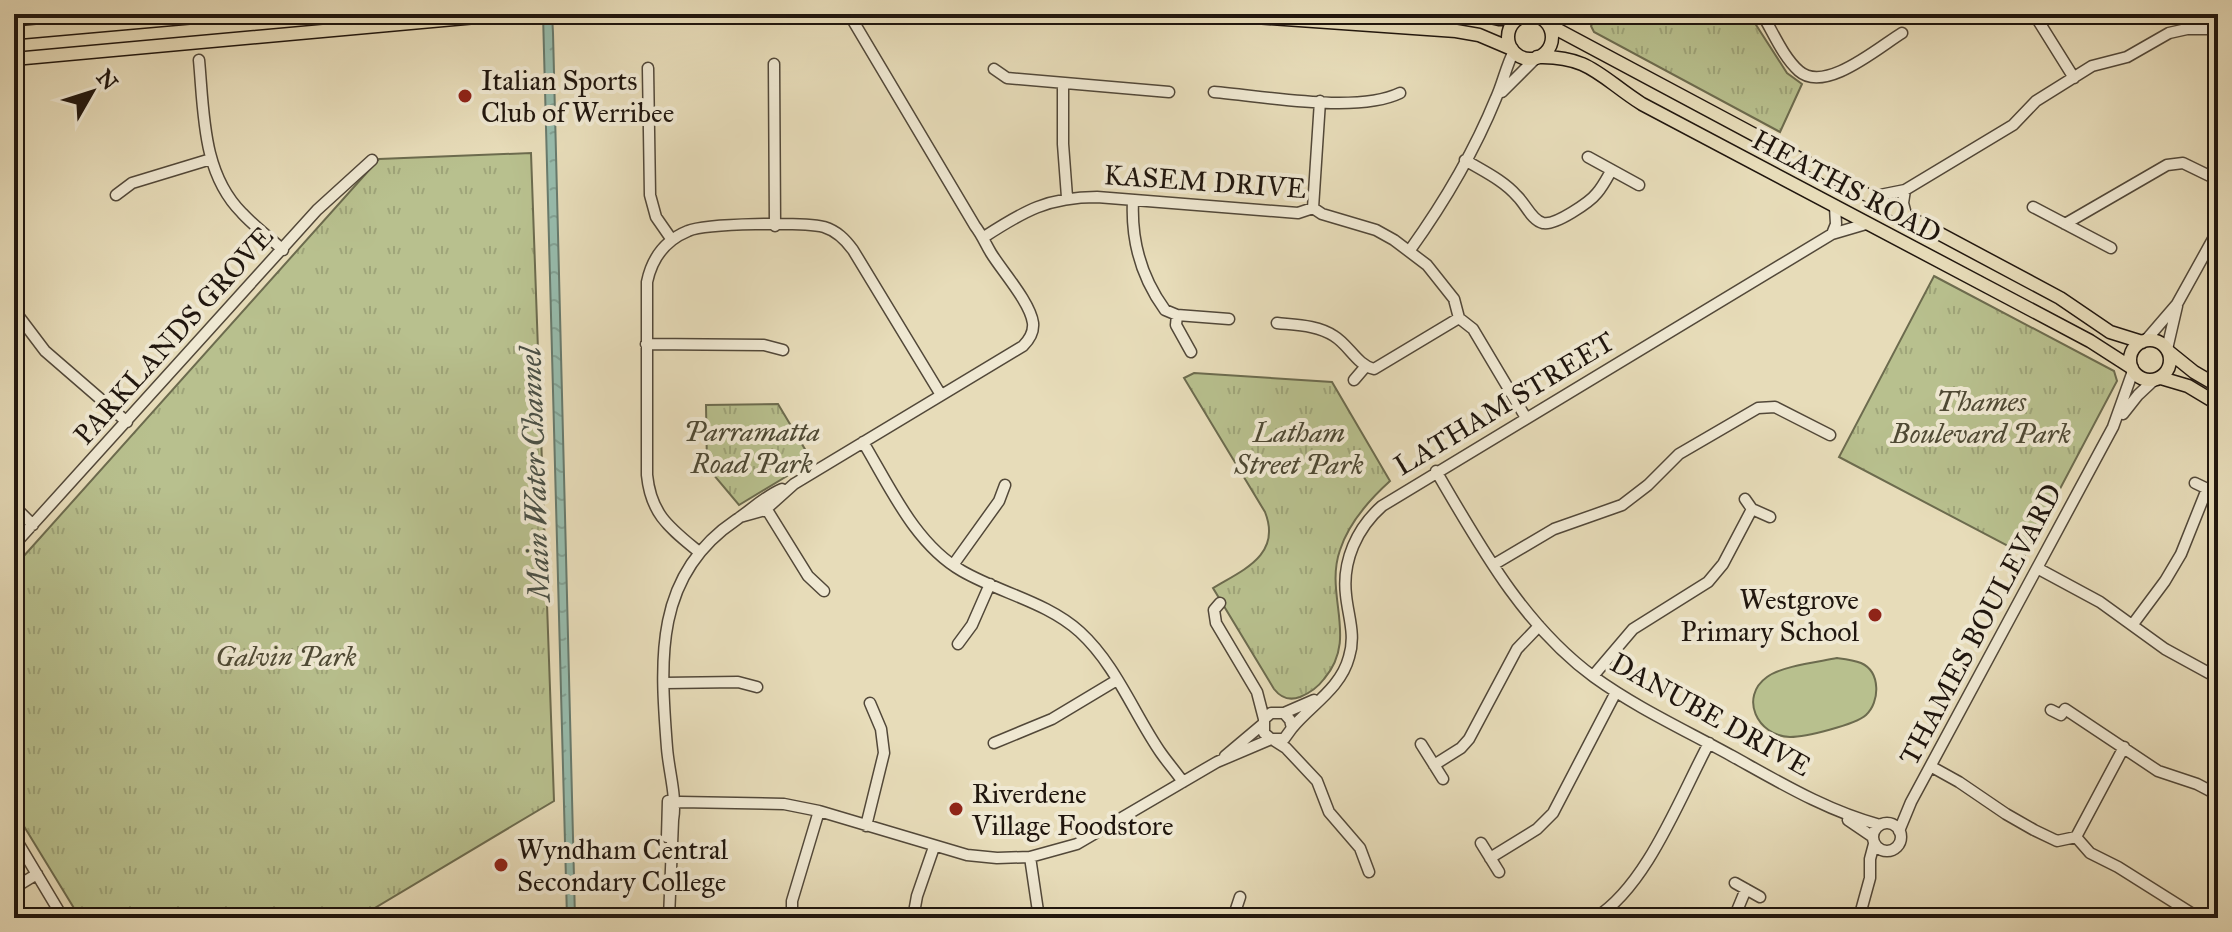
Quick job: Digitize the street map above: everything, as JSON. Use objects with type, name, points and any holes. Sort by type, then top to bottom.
[{"type":"main road","points":[[14,33],[229,14]]},
{"type":"main road","points":[[14,59],[388,18],[510,14]]},
{"type":"main road","points":[[1212,14],[1456,31],[1479,35],[1524,58],[1536,58],[1546,52],[1550,45],[1552,35],[1548,20],[1536,16],[1499,19],[1477,14]]},
{"type":"main road","points":[[1513,50],[1508,32],[1523,16]]},
{"type":"main road","name":"HEATHS ROAD","points":[[1548,20],[1868,197],[2060,298],[2111,333],[2144,341]]},
{"type":"main road","name":"HEATHS ROAD","points":[[1536,58],[1562,57],[1583,63],[1642,104],[2101,347],[2132,370]]},
{"type":"main road","points":[[2218,386],[2194,372],[2158,341],[2144,341],[2133,350],[2132,370],[2143,379],[2180,382],[2218,404]]},
{"type":"main road","points":[[2157,379],[2169,368],[2168,350]]},
{"type":"street","points":[[669,918],[670,869],[666,818],[673,806],[665,778],[665,634],[678,586],[699,552],[720,531],[1023,346],[1033,327],[1030,315],[998,262],[987,235],[969,213],[849,14]]},
{"type":"street","points":[[862,14],[863,34]]},
{"type":"street","points":[[1762,14],[1798,71],[1814,78],[1823,79],[1837,73],[1902,33]]},
{"type":"street","points":[[2034,14],[2074,78]]},
{"type":"street","points":[[1868,197],[1905,190],[2013,125],[2031,105],[2092,66],[2127,57],[2169,33],[2187,29],[2218,29]]},
{"type":"street","points":[[1410,250],[1438,210],[1496,100],[1513,50]]},
{"type":"street","points":[[1496,100],[1536,58]]},
{"type":"street","points":[[199,60],[211,159],[223,186],[241,212],[283,250]]},
{"type":"street","points":[[774,64],[775,226]]},
{"type":"street","points":[[648,68],[650,201],[656,217],[672,240]]},
{"type":"street","points":[[994,69],[1007,78],[1169,92]]},
{"type":"street","points":[[1063,83],[1067,197]]},
{"type":"street","points":[[1214,92],[1386,104],[1400,93]]},
{"type":"street","points":[[1313,208],[1320,101]]},
{"type":"street","points":[[1588,157],[1639,185]]},
{"type":"street","points":[[116,195],[132,183],[211,159]]},
{"type":"street","name":"PARKLANDS GROVE","points":[[14,545],[317,210],[372,160]]},
{"type":"street","points":[[1465,160],[1502,182],[1516,194],[1536,220],[1545,223],[1555,221],[1591,199],[1611,171]]},
{"type":"street","points":[[2065,224],[2172,163],[2183,163],[2218,180]]},
{"type":"street","points":[[1905,190],[1903,203],[1907,218]]},
{"type":"street","name":"KASEM DRIVE","points":[[987,235],[1033,209],[1067,197],[1298,213],[1313,208],[1322,214],[1376,230],[1410,250],[1427,265],[1454,299],[1459,318],[1473,329],[1526,418]]},
{"type":"street","points":[[1133,201],[1133,241],[1144,273],[1165,310],[1177,315],[1229,319]]},
{"type":"street","points":[[1832,234],[1836,224],[1835,207]]},
{"type":"street","points":[[2033,207],[2111,248]]},
{"type":"street","name":"LATHAM STREET","points":[[1291,731],[1344,671],[1352,634],[1345,582],[1348,563],[1365,524],[1382,506],[1832,234],[1866,224]]},
{"type":"street","points":[[699,552],[662,519],[650,495],[646,294],[648,275],[658,255],[672,240],[690,230],[704,227],[819,226],[835,232],[845,239],[941,395]]},
{"type":"street","points":[[2144,341],[2177,304],[2218,230]]},
{"type":"street","points":[[2168,350],[2177,304]]},
{"type":"street","points":[[14,310],[45,351],[127,422]]},
{"type":"street","points":[[1177,315],[1176,325],[1191,352]]},
{"type":"street","points":[[1277,323],[1318,328],[1334,335],[1366,366],[1374,369],[1459,318]]},
{"type":"street","points":[[646,344],[764,345],[783,350]]},
{"type":"street","points":[[1354,380],[1366,366]]},
{"type":"street","name":"THAMES BOULEVARD","points":[[2113,427],[2132,370]]},
{"type":"street","name":"THAMES BOULEVARD","points":[[1899,831],[1911,802],[2113,427],[2138,395],[2157,379]]},
{"type":"street","points":[[1493,565],[1554,529],[1622,505],[1648,485],[1679,454],[1758,408],[1775,407],[1830,435]]},
{"type":"street","points":[[863,442],[917,530],[953,565],[1068,622],[1093,646],[1180,784]]},
{"type":"street","name":"DANUBE DRIVE","points":[[1436,471],[1493,565],[1539,626],[1593,676],[1616,692],[1823,803],[1862,820],[1882,824]]},
{"type":"street","points":[[2133,624],[2165,581],[2213,492],[2195,483]]},
{"type":"street","points":[[953,565],[999,501],[1005,485]]},
{"type":"street","points":[[1745,499],[1752,509],[1770,517]]},
{"type":"street","points":[[14,506],[33,525]]},
{"type":"street","points":[[765,506],[808,576],[824,591]]},
{"type":"street","points":[[1593,676],[1633,629],[1708,582],[1723,564],[1752,509]]},
{"type":"street","points":[[2037,568],[2100,602],[2165,649],[2218,678]]},
{"type":"street","points":[[958,644],[972,625],[990,584]]},
{"type":"street","points":[[1220,603],[1214,610],[1216,623],[1257,692],[1264,733],[1294,756],[1321,786],[1329,812],[1360,848],[1369,872]]},
{"type":"street","points":[[1434,765],[1461,748],[1469,739],[1517,649],[1539,626]]},
{"type":"street","points":[[994,743],[1052,719],[1117,680]]},
{"type":"street","points":[[665,683],[738,682],[757,687]]},
{"type":"street","points":[[1257,692],[1290,720],[1294,756]]},
{"type":"street","points":[[1490,858],[1537,829],[1553,813],[1616,692]]},
{"type":"street","points":[[1217,762],[1271,713],[1282,713],[1324,696]]},
{"type":"street","points":[[866,826],[884,753],[881,729],[870,703]]},
{"type":"street","points":[[2051,710],[2061,715],[2065,709],[2158,771],[2197,784],[2218,795]]},
{"type":"street","points":[[673,806],[784,804],[819,811],[967,855],[1030,857],[1089,839],[1217,762],[1273,740],[1284,739],[1291,731]]},
{"type":"street","points":[[1595,918],[1615,903],[1636,880],[1709,743]]},
{"type":"street","points":[[1421,744],[1443,779]]},
{"type":"street","points":[[2076,837],[2124,747]]},
{"type":"street","points":[[1932,767],[2042,834],[2057,841],[2076,837]]},
{"type":"street","name":"THAMES BOULEVARD","points":[[1882,824],[1911,802]]},
{"type":"street","name":"DANUBE DRIVE","points":[[1823,803],[1873,841]]},
{"type":"street","points":[[792,918],[792,901],[819,811]]},
{"type":"street","points":[[1859,918],[1870,878],[1875,830],[1882,824],[1893,825],[1899,831],[1899,844],[1889,851],[1870,878]]},
{"type":"street","points":[[14,836],[63,918]]},
{"type":"street","points":[[2076,837],[2090,853],[2199,918]]},
{"type":"street","points":[[1873,841],[1881,850],[1889,851]]},
{"type":"street","points":[[1481,843],[1499,872]]},
{"type":"street","points":[[913,918],[917,896],[934,847]]},
{"type":"street","points":[[1030,857],[1039,918]]},
{"type":"street","points":[[14,888],[37,874]]},
{"type":"street","points":[[1735,883],[1760,897]]},
{"type":"street","points":[[1734,918],[1746,889]]},
{"type":"street","points":[[1233,918],[1240,897]]},
{"type":"green space","points":[[1598,14],[1749,14],[1787,73],[1802,84],[1780,132],[1594,32],[1591,26]]},
{"type":"green space","name":"Galvin Park","points":[[531,153],[554,801],[358,918],[80,918],[14,810],[14,567],[379,159]]},
{"type":"green space","name":"Thames Boulevard Park","points":[[1934,276],[2114,371],[2117,381],[2025,555],[1839,457]]},
{"type":"green space","name":"Latham Street Park","points":[[1194,373],[1332,382],[1390,481],[1360,512],[1344,540],[1336,567],[1339,648],[1334,664],[1324,679],[1314,690],[1300,697],[1286,698],[1274,689],[1213,588],[1257,559],[1264,550],[1269,527],[1265,512],[1184,378]]},
{"type":"green space","name":"Parramatta Road Park","points":[[778,404],[812,461],[739,505],[707,467],[706,405]]},
{"type":"green space","points":[[1837,658],[1861,663],[1872,673],[1876,695],[1866,715],[1830,730],[1790,737],[1778,735],[1761,723],[1753,705],[1754,695],[1767,677],[1791,667]]},
{"type":"water","points":[[543,14],[552,14],[553,33],[575,918],[567,918]]},
{"type":"place","name":"Italian Sports Club of Werribee","points":[[465,96]]},
{"type":"place","name":"Westgrove Primary School","points":[[1875,615]]},
{"type":"place","name":"Riverdene Village Foodstore","points":[[956,809]]},
{"type":"place","name":"Wyndham Central Secondary College","points":[[501,865]]},
{"type":"water label","name":"Main Water Channel","points":[[535,474]]}]
